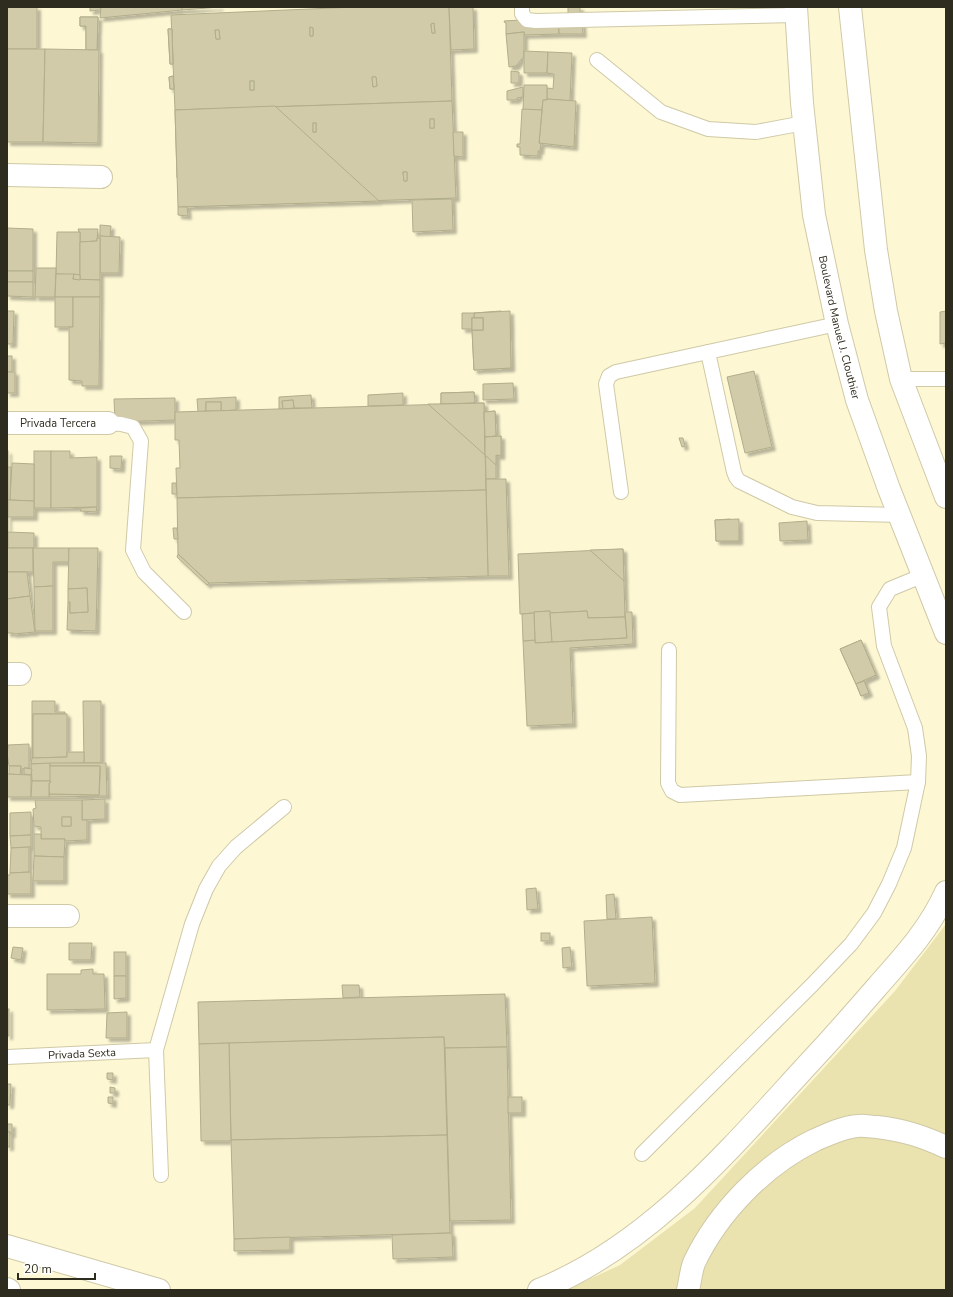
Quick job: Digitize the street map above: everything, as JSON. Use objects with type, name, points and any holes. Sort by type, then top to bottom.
[{"type":"main road","points":[[850,7],[876,250],[886,312],[901,379],[946,497]]},
{"type":"main road","name":"Boulevard Manuel J. Clouthier","points":[[796,11],[804,123],[814,215],[837,324],[857,400],[889,489],[924,575],[945,635]]},
{"type":"main road","points":[[7,175],[101,177]]},
{"type":"main road","name":"Privada Tercera","points":[[7,423],[108,423]]},
{"type":"main road","points":[[539,1290],[586,1268],[626,1241],[669,1209],[710,1169],[846,1023],[916,943],[940,905],[946,892]]},
{"type":"main road","points":[[7,916],[68,916]]},
{"type":"main road","points":[[688,1290],[694,1265],[710,1235],[737,1200],[764,1173],[798,1148],[831,1132],[859,1126],[896,1129],[924,1137],[946,1147]]},
{"type":"main road","points":[[7,1246],[159,1290]]},
{"type":"lane","points":[[522,7],[522,14],[527,20],[536,21],[796,11]]},
{"type":"lane","points":[[597,60],[661,112],[708,129],[756,132],[804,123]]},
{"type":"lane","points":[[621,492],[606,384],[609,376],[616,372],[837,324]]},
{"type":"lane","points":[[708,352],[734,472],[739,481],[792,507],[817,513],[900,515]]},
{"type":"lane","points":[[901,379],[946,379]]},
{"type":"lane","points":[[108,423],[133,427],[141,441],[133,550],[144,572],[184,612]]},
{"type":"lane","points":[[642,1154],[812,985],[851,944],[874,913],[889,884],[904,848],[918,782],[919,756],[915,728],[884,646],[879,607],[890,590],[924,575]]},
{"type":"lane","points":[[669,650],[668,783],[672,791],[680,795],[918,782]]},
{"type":"lane","points":[[161,1175],[156,1050],[192,924],[206,888],[219,866],[236,847],[284,807]]},
{"type":"lane","name":"Privada Sexta","points":[[7,1057],[156,1050]]},
{"type":"shaded area","points":[[946,924],[946,1290],[566,1290],[620,1265],[695,1208],[895,991]]},
{"type":"building","points":[[7,7],[37,7],[37,49],[7,49]]},
{"type":"building","points":[[90,7],[101,7],[101,10],[90,11]]},
{"type":"building","points":[[101,7],[182,7],[182,10],[100,18]]},
{"type":"building","points":[[182,7],[220,7],[182,10]]},
{"type":"building","points":[[356,7],[449,7],[452,101],[175,110],[171,15]],"holes":[[[434,23],[435,33],[432,33],[431,24]],[[310,27],[313,28],[313,36],[310,36]],[[215,30],[219,30],[220,39],[216,39]],[[372,77],[376,77],[377,86],[373,87]],[[250,81],[254,81],[254,90],[250,90]]]},
{"type":"building","points":[[449,7],[473,7],[474,49],[451,50]]},
{"type":"building","points":[[568,7],[580,7],[580,18],[568,18]]},
{"type":"building","points":[[80,17],[98,17],[97,50],[86,50],[86,26],[80,26]]},
{"type":"building","points":[[80,17],[98,17],[97,50],[86,50],[86,26],[80,26]]},
{"type":"building","points":[[582,20],[583,34],[559,34],[559,21]]},
{"type":"building","points":[[504,21],[559,21],[559,34],[524,35],[524,32],[506,34],[506,23]]},
{"type":"building","points":[[434,23],[435,33],[432,33],[431,24]]},
{"type":"building","points":[[310,27],[313,28],[313,36],[310,36]]},
{"type":"building","points":[[168,29],[172,29],[173,64],[170,64]]},
{"type":"building","points":[[168,29],[172,29],[173,64],[170,64]]},
{"type":"building","points":[[215,30],[219,30],[220,39],[216,39]]},
{"type":"building","points":[[524,32],[524,56],[516,66],[509,67],[506,34]]},
{"type":"building","points":[[7,49],[45,49],[43,142],[7,142]]},
{"type":"building","points":[[45,49],[99,50],[98,143],[43,142]]},
{"type":"building","points":[[524,51],[548,52],[547,73],[524,73]]},
{"type":"building","points":[[548,52],[572,53],[570,101],[547,99],[547,88],[553,89],[554,74],[547,73]]},
{"type":"building","points":[[511,71],[519,72],[519,83],[511,83]]},
{"type":"building","points":[[173,76],[174,89],[170,89],[169,77]]},
{"type":"building","points":[[173,76],[174,89],[170,89],[169,77]]},
{"type":"building","points":[[372,77],[376,77],[377,86],[373,87]]},
{"type":"building","points":[[250,81],[254,81],[254,90],[250,90]]},
{"type":"building","points":[[524,85],[547,85],[547,100],[543,100],[542,110],[523,110]]},
{"type":"building","points":[[523,87],[523,97],[517,98],[517,100],[507,100],[507,91]]},
{"type":"building","points":[[543,100],[576,101],[574,147],[539,143]]},
{"type":"building","points":[[452,101],[456,198],[208,206],[177,178],[175,110]],"holes":[[[430,119],[434,119],[434,128],[430,128]],[[313,123],[316,123],[316,132],[313,132]],[[403,172],[407,172],[407,181],[404,181]]]},
{"type":"building","points":[[275,106],[379,201],[178,207],[175,110]]},
{"type":"building","points":[[522,109],[542,110],[539,143],[541,144],[540,151],[538,151],[538,156],[520,155],[520,147],[517,147],[517,144],[520,144]]},
{"type":"building","points":[[430,119],[434,119],[434,128],[430,128]]},
{"type":"building","points":[[313,123],[316,123],[316,132],[313,132]]},
{"type":"building","points":[[453,132],[463,132],[463,157],[454,156]]},
{"type":"building","points":[[403,172],[407,172],[407,181],[404,181]]},
{"type":"building","points":[[452,199],[453,230],[413,232],[412,200]]},
{"type":"building","points":[[178,207],[187,207],[188,216],[178,215]]},
{"type":"building","points":[[100,225],[111,226],[110,237],[100,236]]},
{"type":"building","points":[[7,228],[33,229],[33,271],[7,271]]},
{"type":"building","points":[[78,229],[98,229],[97,241],[80,242],[80,232]]},
{"type":"building","points":[[57,232],[80,232],[80,275],[56,274]]},
{"type":"building","points":[[100,236],[120,237],[119,273],[100,273]]},
{"type":"building","points":[[97,238],[100,238],[100,280],[80,280],[80,242],[97,241]]},
{"type":"building","points":[[36,268],[56,268],[55,297],[35,297]]},
{"type":"building","points":[[7,271],[33,271],[33,282],[7,282]]},
{"type":"building","points":[[56,274],[74,274],[73,279],[100,280],[100,297],[55,297]]},
{"type":"building","points":[[74,274],[80,275],[80,280],[73,279]]},
{"type":"building","points":[[7,282],[33,282],[33,297],[7,296]]},
{"type":"building","points":[[55,297],[73,297],[73,327],[55,327]]},
{"type":"building","points":[[73,297],[100,297],[99,386],[82,386],[82,381],[69,380],[69,327],[73,327]]},
{"type":"building","points":[[7,311],[14,311],[13,344],[7,344]]},
{"type":"building","points":[[501,311],[510,319],[511,368],[474,370],[472,330],[483,330],[483,318],[474,318],[474,313]]},
{"type":"building","points":[[510,311],[511,368],[474,370],[472,330],[483,330],[483,318],[474,318],[474,313]]},
{"type":"building","points":[[946,311],[946,343],[940,344],[940,312]]},
{"type":"building","points":[[462,313],[474,313],[474,318],[472,318],[473,329],[462,329]]},
{"type":"building","points":[[472,318],[483,318],[483,330],[472,330]]},
{"type":"building","points":[[472,318],[483,318],[483,330],[472,330]]},
{"type":"building","points":[[7,356],[12,356],[12,372],[7,372]]},
{"type":"building","points":[[754,371],[772,447],[745,453],[727,377]]},
{"type":"building","points":[[7,372],[15,372],[15,393],[7,393]]},
{"type":"building","points":[[513,383],[514,399],[483,400],[483,384]]},
{"type":"building","points":[[474,392],[475,403],[441,404],[441,393]]},
{"type":"building","points":[[474,392],[475,403],[441,404],[441,393]]},
{"type":"building","points":[[403,393],[403,405],[368,406],[368,395]]},
{"type":"building","points":[[311,395],[312,408],[294,408],[293,400],[282,401],[283,409],[279,409],[279,397]]},
{"type":"building","points":[[236,397],[236,410],[221,411],[221,402],[206,402],[206,411],[198,412],[197,399]]},
{"type":"building","points":[[175,398],[175,420],[115,422],[114,399]]},
{"type":"building","points":[[293,400],[294,408],[283,409],[282,401]]},
{"type":"building","points":[[206,402],[221,402],[221,411],[206,411]]},
{"type":"building","points":[[484,403],[486,490],[177,498],[176,468],[180,468],[179,440],[175,440],[175,412]]},
{"type":"building","points":[[484,403],[485,455],[428,404],[441,404]]},
{"type":"building","points":[[495,411],[496,436],[485,437],[484,412]]},
{"type":"building","points":[[495,411],[496,436],[485,437],[484,412]]},
{"type":"building","points":[[501,436],[501,456],[496,455],[496,479],[486,479],[485,437]]},
{"type":"building","points":[[501,436],[501,456],[496,455],[496,465],[485,455],[485,437]]},
{"type":"building","points":[[679,438],[683,438],[685,446],[682,447]]},
{"type":"building","points":[[8,451],[8,548],[7,548]]},
{"type":"building","points":[[34,451],[51,451],[51,508],[34,508]]},
{"type":"building","points":[[51,451],[70,451],[70,458],[97,457],[97,507],[51,508]]},
{"type":"building","points":[[110,456],[122,456],[121,469],[110,468]]},
{"type":"building","points":[[12,463],[34,464],[34,501],[10,500]]},
{"type":"building","points":[[8,467],[11,467],[10,500],[8,500]]},
{"type":"building","points":[[486,479],[506,479],[509,576],[488,576]]},
{"type":"building","points":[[172,483],[176,483],[177,494],[172,494]]},
{"type":"building","points":[[486,490],[488,576],[209,583],[178,554],[177,498]]},
{"type":"building","points":[[8,500],[34,501],[34,517],[8,517]]},
{"type":"building","points":[[97,507],[96,512],[80,511],[81,508]]},
{"type":"building","points":[[730,519],[739,527],[739,541],[716,541],[715,520]]},
{"type":"building","points":[[739,519],[739,541],[716,541],[715,520]]},
{"type":"building","points":[[807,521],[808,540],[780,541],[779,523]]},
{"type":"building","points":[[173,528],[177,528],[178,539],[174,539]]},
{"type":"building","points":[[8,532],[34,533],[34,548],[8,548]]},
{"type":"building","points":[[7,548],[33,548],[33,572],[7,572]]},
{"type":"building","points":[[33,548],[69,548],[69,562],[53,562],[53,586],[34,587]]},
{"type":"building","points":[[69,548],[98,548],[96,631],[67,630],[68,602],[70,602],[70,613],[88,612],[87,588],[68,589]]},
{"type":"building","points":[[623,549],[625,617],[588,618],[587,611],[550,613],[550,611],[520,614],[518,554]]},
{"type":"building","points":[[623,549],[624,581],[590,550]]},
{"type":"building","points":[[178,554],[209,583],[207,585],[177,557]]},
{"type":"building","points":[[7,572],[27,572],[30,596],[7,599]]},
{"type":"building","points":[[53,586],[53,631],[35,631],[34,587]]},
{"type":"building","points":[[87,588],[88,612],[70,613],[68,589]]},
{"type":"building","points":[[30,596],[35,632],[13,634],[7,633],[7,599]]},
{"type":"building","points":[[550,611],[552,642],[535,643],[534,612]]},
{"type":"building","points":[[587,611],[588,618],[625,617],[627,638],[552,642],[550,613]]},
{"type":"building","points":[[625,612],[632,612],[633,644],[570,648],[573,724],[527,726],[523,641],[535,640],[535,643],[627,638]]},
{"type":"building","points":[[534,613],[535,640],[523,641],[522,614]]},
{"type":"building","points":[[861,640],[876,675],[856,684],[840,649]]},
{"type":"building","points":[[861,640],[876,675],[856,684],[840,649]]},
{"type":"building","points":[[864,681],[869,693],[861,696],[856,684]]},
{"type":"building","points":[[864,681],[869,693],[861,696],[856,684]]},
{"type":"building","points":[[32,701],[55,701],[55,712],[65,712],[65,714],[33,714],[33,758],[32,758]]},
{"type":"building","points":[[83,701],[101,701],[101,763],[84,763]]},
{"type":"building","points":[[33,714],[67,714],[67,757],[33,758]]},
{"type":"building","points":[[29,744],[29,768],[21,769],[21,766],[9,766],[7,754],[8,745]]},
{"type":"building","points":[[67,752],[84,752],[84,763],[31,764],[32,758],[67,757]]},
{"type":"building","points":[[50,763],[51,781],[32,781],[31,764]]},
{"type":"building","points":[[50,763],[106,763],[107,796],[49,797],[49,794],[99,795],[100,777],[100,766],[50,766]]},
{"type":"building","points":[[9,766],[21,766],[20,775],[9,774]]},
{"type":"building","points":[[50,766],[100,766],[99,795],[49,794]]},
{"type":"building","points":[[24,768],[32,769],[31,775],[24,774]]},
{"type":"building","points":[[7,774],[31,775],[31,797],[7,797]]},
{"type":"building","points":[[32,781],[51,781],[49,783],[49,797],[31,797]]},
{"type":"building","points":[[105,799],[105,819],[82,820],[82,800]]},
{"type":"building","points":[[35,800],[82,800],[82,820],[87,820],[87,840],[64,841],[65,839],[41,839],[41,827],[34,826],[33,809],[36,808]],"holes":[[[62,817],[71,817],[71,826],[62,826]]]},
{"type":"building","points":[[31,812],[31,835],[10,836],[10,813]]},
{"type":"building","points":[[62,817],[71,817],[71,826],[62,826]]},
{"type":"building","points":[[34,834],[41,834],[41,839],[65,839],[64,857],[34,856]]},
{"type":"building","points":[[31,835],[31,847],[11,848],[10,836]]},
{"type":"building","points":[[29,847],[29,872],[10,873],[11,848]]},
{"type":"building","points":[[34,856],[64,857],[64,881],[33,881]]},
{"type":"building","points":[[31,872],[31,894],[7,894],[7,875],[10,875],[10,873]]},
{"type":"building","points":[[536,888],[538,909],[527,910],[526,889]]},
{"type":"building","points":[[614,894],[616,919],[607,919],[606,895]]},
{"type":"building","points":[[652,917],[655,983],[587,986],[584,921]]},
{"type":"building","points":[[541,933],[550,933],[550,941],[541,941]]},
{"type":"building","points":[[69,943],[92,943],[91,960],[69,960]]},
{"type":"building","points":[[13,947],[23,948],[21,960],[11,958]]},
{"type":"building","points":[[570,947],[572,967],[563,968],[562,948]]},
{"type":"building","points":[[114,952],[126,952],[126,976],[114,976]]},
{"type":"building","points":[[93,969],[93,974],[104,974],[105,1009],[47,1010],[47,974],[81,974],[81,970]]},
{"type":"building","points":[[114,976],[126,976],[126,998],[114,999]]},
{"type":"building","points":[[342,985],[359,985],[360,997],[343,998]]},
{"type":"building","points":[[505,994],[507,1047],[445,1048],[444,1037],[199,1044],[198,1002]]},
{"type":"building","points":[[7,1009],[9,1009],[9,1036],[7,1036]]},
{"type":"building","points":[[127,1012],[127,1038],[106,1038],[107,1013]]},
{"type":"building","points":[[444,1037],[447,1135],[231,1140],[229,1043]]},
{"type":"building","points":[[229,1043],[231,1141],[201,1141],[199,1044]]},
{"type":"building","points":[[507,1047],[511,1220],[450,1221],[445,1048]]},
{"type":"building","points":[[107,1073],[113,1073],[113,1080],[107,1079]]},
{"type":"building","points":[[7,1084],[11,1084],[10,1105],[7,1105]]},
{"type":"building","points":[[110,1087],[115,1088],[115,1093],[110,1093]]},
{"type":"building","points":[[108,1097],[113,1097],[113,1104],[108,1103]]},
{"type":"building","points":[[508,1097],[522,1097],[522,1113],[508,1113]]},
{"type":"building","points":[[7,1124],[12,1124],[12,1134],[7,1132]]},
{"type":"building","points":[[7,1132],[10,1132],[10,1147],[7,1147]]},
{"type":"building","points":[[447,1135],[450,1233],[234,1239],[231,1140]]},
{"type":"building","points":[[452,1233],[453,1257],[393,1259],[392,1235]]},
{"type":"building","points":[[290,1237],[290,1250],[234,1251],[234,1239]]}]
